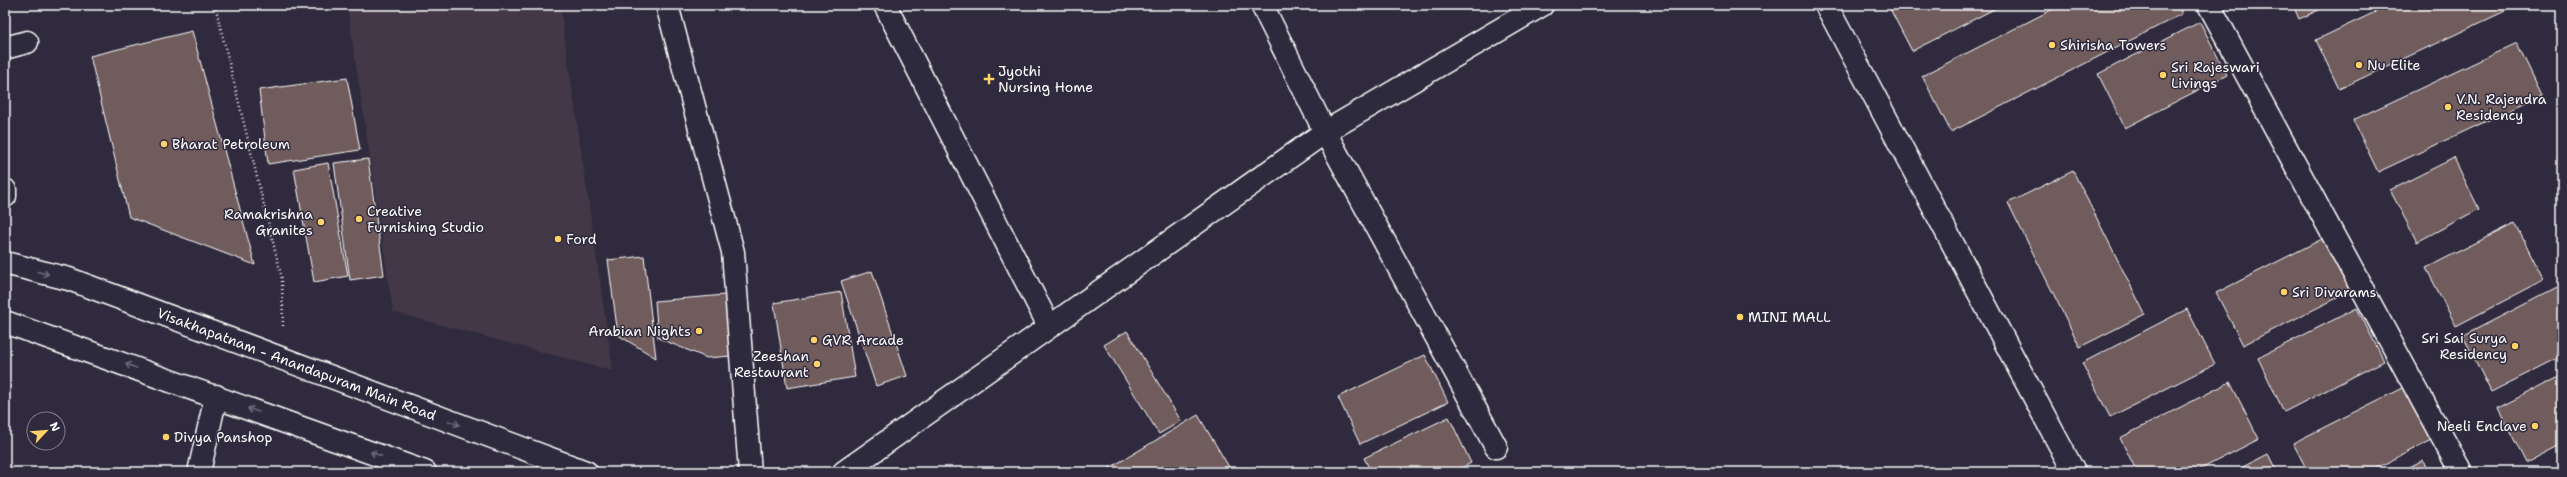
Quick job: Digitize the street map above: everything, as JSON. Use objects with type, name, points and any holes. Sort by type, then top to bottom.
[{"type":"street","points":[[667,5],[733,252],[750,472]]},
{"type":"street","points":[[885,5],[1049,326]]},
{"type":"street","points":[[1262,5],[1325,132],[1496,447]]},
{"type":"street","points":[[844,472],[1325,132],[1542,5]]},
{"type":"street","points":[[1826,5],[2074,472]]},
{"type":"street","points":[[2209,5],[2461,472]]},
{"type":"street","points":[[5,48],[27,42]]},
{"type":"street","points":[[5,190],[5,196]]},
{"type":"street","name":"Visakhapatnam - Anandapuram Main Road","points":[[5,263],[69,280],[586,472]]},
{"type":"street","points":[[5,322],[216,396],[425,472]]},
{"type":"street","points":[[199,472],[216,396]]},
{"type":"path","points":[[215,5],[282,278],[283,359]]},
{"type":"shaded area","points":[[347,5],[560,5],[613,371],[393,312]]},
{"type":"building","points":[[1888,5],[2002,5],[1912,51]]},
{"type":"building","name":"Shirisha Towers","points":[[2061,5],[2178,5],[2182,14],[1951,132],[1922,76]]},
{"type":"building","points":[[2293,5],[2330,5],[2299,19]]},
{"type":"building","name":"Nu Elite","points":[[2390,5],[2518,5],[2339,89],[2316,40]]},
{"type":"building","name":"Sri Rajeswari Livings","points":[[2200,22],[2227,75],[2125,128],[2098,74]]},
{"type":"building","points":[[192,31],[255,265],[129,217],[90,56]]},
{"type":"building","name":"V.N. Rajendra Residency","points":[[2517,43],[2542,95],[2378,172],[2353,120]]},
{"type":"building","points":[[347,78],[360,150],[268,164],[259,90]]},
{"type":"building","points":[[2454,158],[2479,209],[2417,242],[2390,190]]},
{"type":"building","name":"Creative Furnishing Studio","points":[[368,159],[384,275],[350,280],[334,163]]},
{"type":"building","name":"Ramakrishna Granites","points":[[328,163],[348,276],[314,282],[294,169]]},
{"type":"building","points":[[2073,171],[2145,314],[2080,347],[2008,203]]},
{"type":"building","points":[[2515,223],[2544,280],[2456,326],[2426,268]]},
{"type":"building","name":"Sri Divarams","points":[[2324,238],[2351,291],[2243,345],[2216,293]]},
{"type":"building","points":[[644,256],[656,358],[618,335],[608,260]]},
{"type":"building","points":[[872,271],[907,376],[876,386],[841,281]]},
{"type":"building","name":"Sri Sai Surya Residency","points":[[2562,285],[2562,356],[2491,392],[2463,336]]},
{"type":"building","name":"GVR Arcade","points":[[841,292],[855,377],[787,388],[774,303]]},
{"type":"building","points":[[725,295],[731,356],[707,358],[658,338],[655,301]]},
{"type":"building","points":[[2357,308],[2384,361],[2284,412],[2258,358]]},
{"type":"building","points":[[2187,309],[2215,364],[2110,417],[2082,363]]},
{"type":"building","points":[[1127,331],[1181,421],[1159,434],[1104,345]]},
{"type":"building","points":[[1425,355],[1448,402],[1360,444],[1338,397]]},
{"type":"building","name":"Neeli Enclave","points":[[2562,375],[2562,444],[2526,463],[2498,408]]},
{"type":"building","points":[[2230,382],[2259,439],[2195,472],[2137,472],[2120,438]]},
{"type":"building","points":[[2406,386],[2433,439],[2369,472],[2308,472],[2293,443]]},
{"type":"building","points":[[1198,415],[1232,472],[1103,472]]},
{"type":"building","points":[[1449,417],[1471,463],[1453,472],[1371,472],[1364,458]]},
{"type":"building","points":[[2268,454],[2277,472],[2233,472]]},
{"type":"building","points":[[2423,460],[2428,472],[2400,472]]},
{"type":"place","name":"Shirisha Towers","points":[[2052,45]]},
{"type":"place","name":"Nu Elite","points":[[2359,65]]},
{"type":"place","name":"Sri Rajeswari Livings","points":[[2163,75]]},
{"type":"place","name":"Jyothi Nursing Home","points":[[989,79]]},
{"type":"place","name":"V.N. Rajendra Residency","points":[[2448,107]]},
{"type":"place","name":"Bharat Petroleum","points":[[164,144]]},
{"type":"place","name":"Creative Furnishing Studio","points":[[359,219]]},
{"type":"place","name":"Ramakrishna Granites","points":[[321,222]]},
{"type":"place","name":"Ford","points":[[558,239]]},
{"type":"place","name":"Sri Divarams","points":[[2284,292]]},
{"type":"place","name":"MINI MALL","points":[[1740,317]]},
{"type":"place","name":"Arabian Nights","points":[[699,331]]},
{"type":"place","name":"GVR Arcade","points":[[814,340]]},
{"type":"place","name":"Sri Sai Surya Residency","points":[[2515,346]]},
{"type":"place","name":"Zeeshan Restaurant","points":[[817,364]]},
{"type":"place","name":"Neeli Enclave","points":[[2535,426]]},
{"type":"place","name":"Divya Panshop","points":[[166,437]]}]
